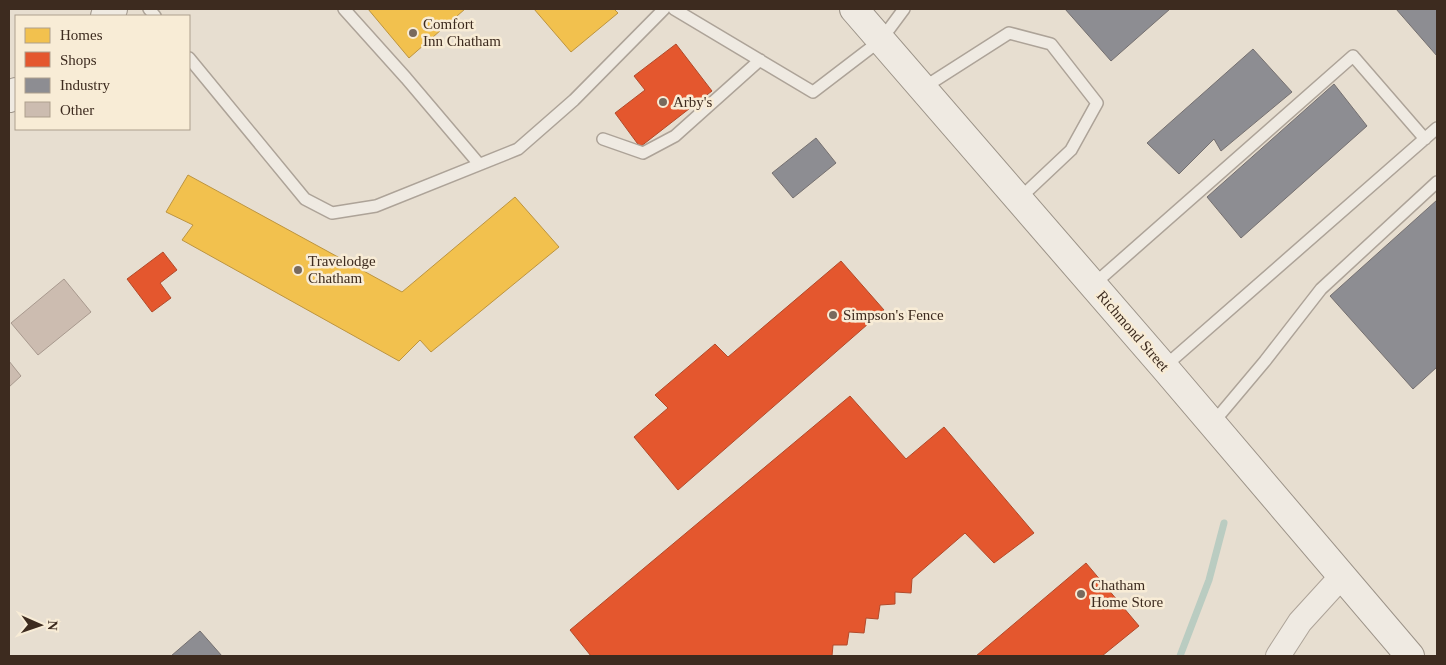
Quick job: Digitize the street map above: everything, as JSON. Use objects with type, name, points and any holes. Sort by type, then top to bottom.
[{"type":"main road","name":"Richmond Street","points":[[854,9],[1094,285],[1410,656]]},
{"type":"street","points":[[1278,656],[1300,622],[1341,576]]},
{"type":"lane","points":[[344,9],[479,164]]},
{"type":"lane","points":[[190,59],[305,199],[332,213],[376,206],[518,149],[574,100],[664,9]]},
{"type":"lane","points":[[674,9],[813,92],[881,40],[904,9]]},
{"type":"lane","points":[[922,88],[1009,33],[1051,44],[1097,103],[1071,150],[1018,199]]},
{"type":"lane","points":[[1094,285],[1353,56],[1425,139]]},
{"type":"lane","points":[[603,139],[643,154],[676,136],[760,60]]},
{"type":"lane","points":[[1164,367],[1437,128]]},
{"type":"lane","points":[[1212,424],[1265,361],[1321,289],[1437,182]]},
{"type":"building: Homes","name":"Comfort Inn Chatham","points":[[368,9],[465,9],[409,58]]},
{"type":"building: Homes","name":"Comfort Inn Chatham","points":[[534,9],[614,9],[618,13],[571,52]]},
{"type":"building: Homes","name":"Travelodge Chatham","points":[[188,175],[402,292],[515,197],[559,247],[431,352],[420,340],[399,361],[182,240],[193,225],[166,212]]},
{"type":"building: Shops","name":"Arby's","points":[[676,44],[712,91],[640,147],[615,113],[645,90],[634,76]]},
{"type":"building: Shops","points":[[163,252],[177,270],[160,283],[171,298],[152,312],[127,279]]},
{"type":"building: Shops","points":[[841,261],[884,310],[678,490],[634,437],[668,408],[655,395],[715,344],[728,357]]},
{"type":"building: Shops","points":[[850,396],[906,459],[944,427],[1034,533],[994,563],[965,533],[912,579],[911,593],[895,592],[895,604],[880,605],[878,619],[866,618],[864,633],[849,632],[847,645],[833,645],[832,656],[591,656],[570,630]]},
{"type":"building: Shops","name":"Chatham Home Store","points":[[1086,563],[1139,626],[1102,656],[976,656]]},
{"type":"building: Industry","points":[[1065,9],[1170,9],[1111,61]]},
{"type":"building: Industry","points":[[1396,9],[1437,9],[1437,56]]},
{"type":"building: Industry","points":[[1253,49],[1292,92],[1221,151],[1214,139],[1179,174],[1147,143]]},
{"type":"building: Industry","points":[[1334,84],[1367,126],[1241,238],[1207,197]]},
{"type":"building: Industry","points":[[816,138],[836,163],[793,198],[772,173]]},
{"type":"building: Industry","points":[[1437,200],[1437,367],[1413,389],[1330,296]]},
{"type":"building: Industry","points":[[200,631],[222,656],[171,656]]},
{"type":"building: Other","points":[[64,279],[91,312],[38,355],[11,323]]},
{"type":"building: Other","points":[[9,361],[21,376],[9,387]]},
{"type":"waterway","points":[[1180,656],[1209,580],[1224,523]]},
{"type":"place","name":"Comfort Inn Chatham","points":[[413,33]]},
{"type":"place","name":"Arby's","points":[[663,102]]},
{"type":"place","name":"Travelodge Chatham","points":[[298,270]]},
{"type":"place","name":"Simpson's Fence","points":[[833,315]]},
{"type":"place","name":"Chatham Home Store","points":[[1081,594]]}]
